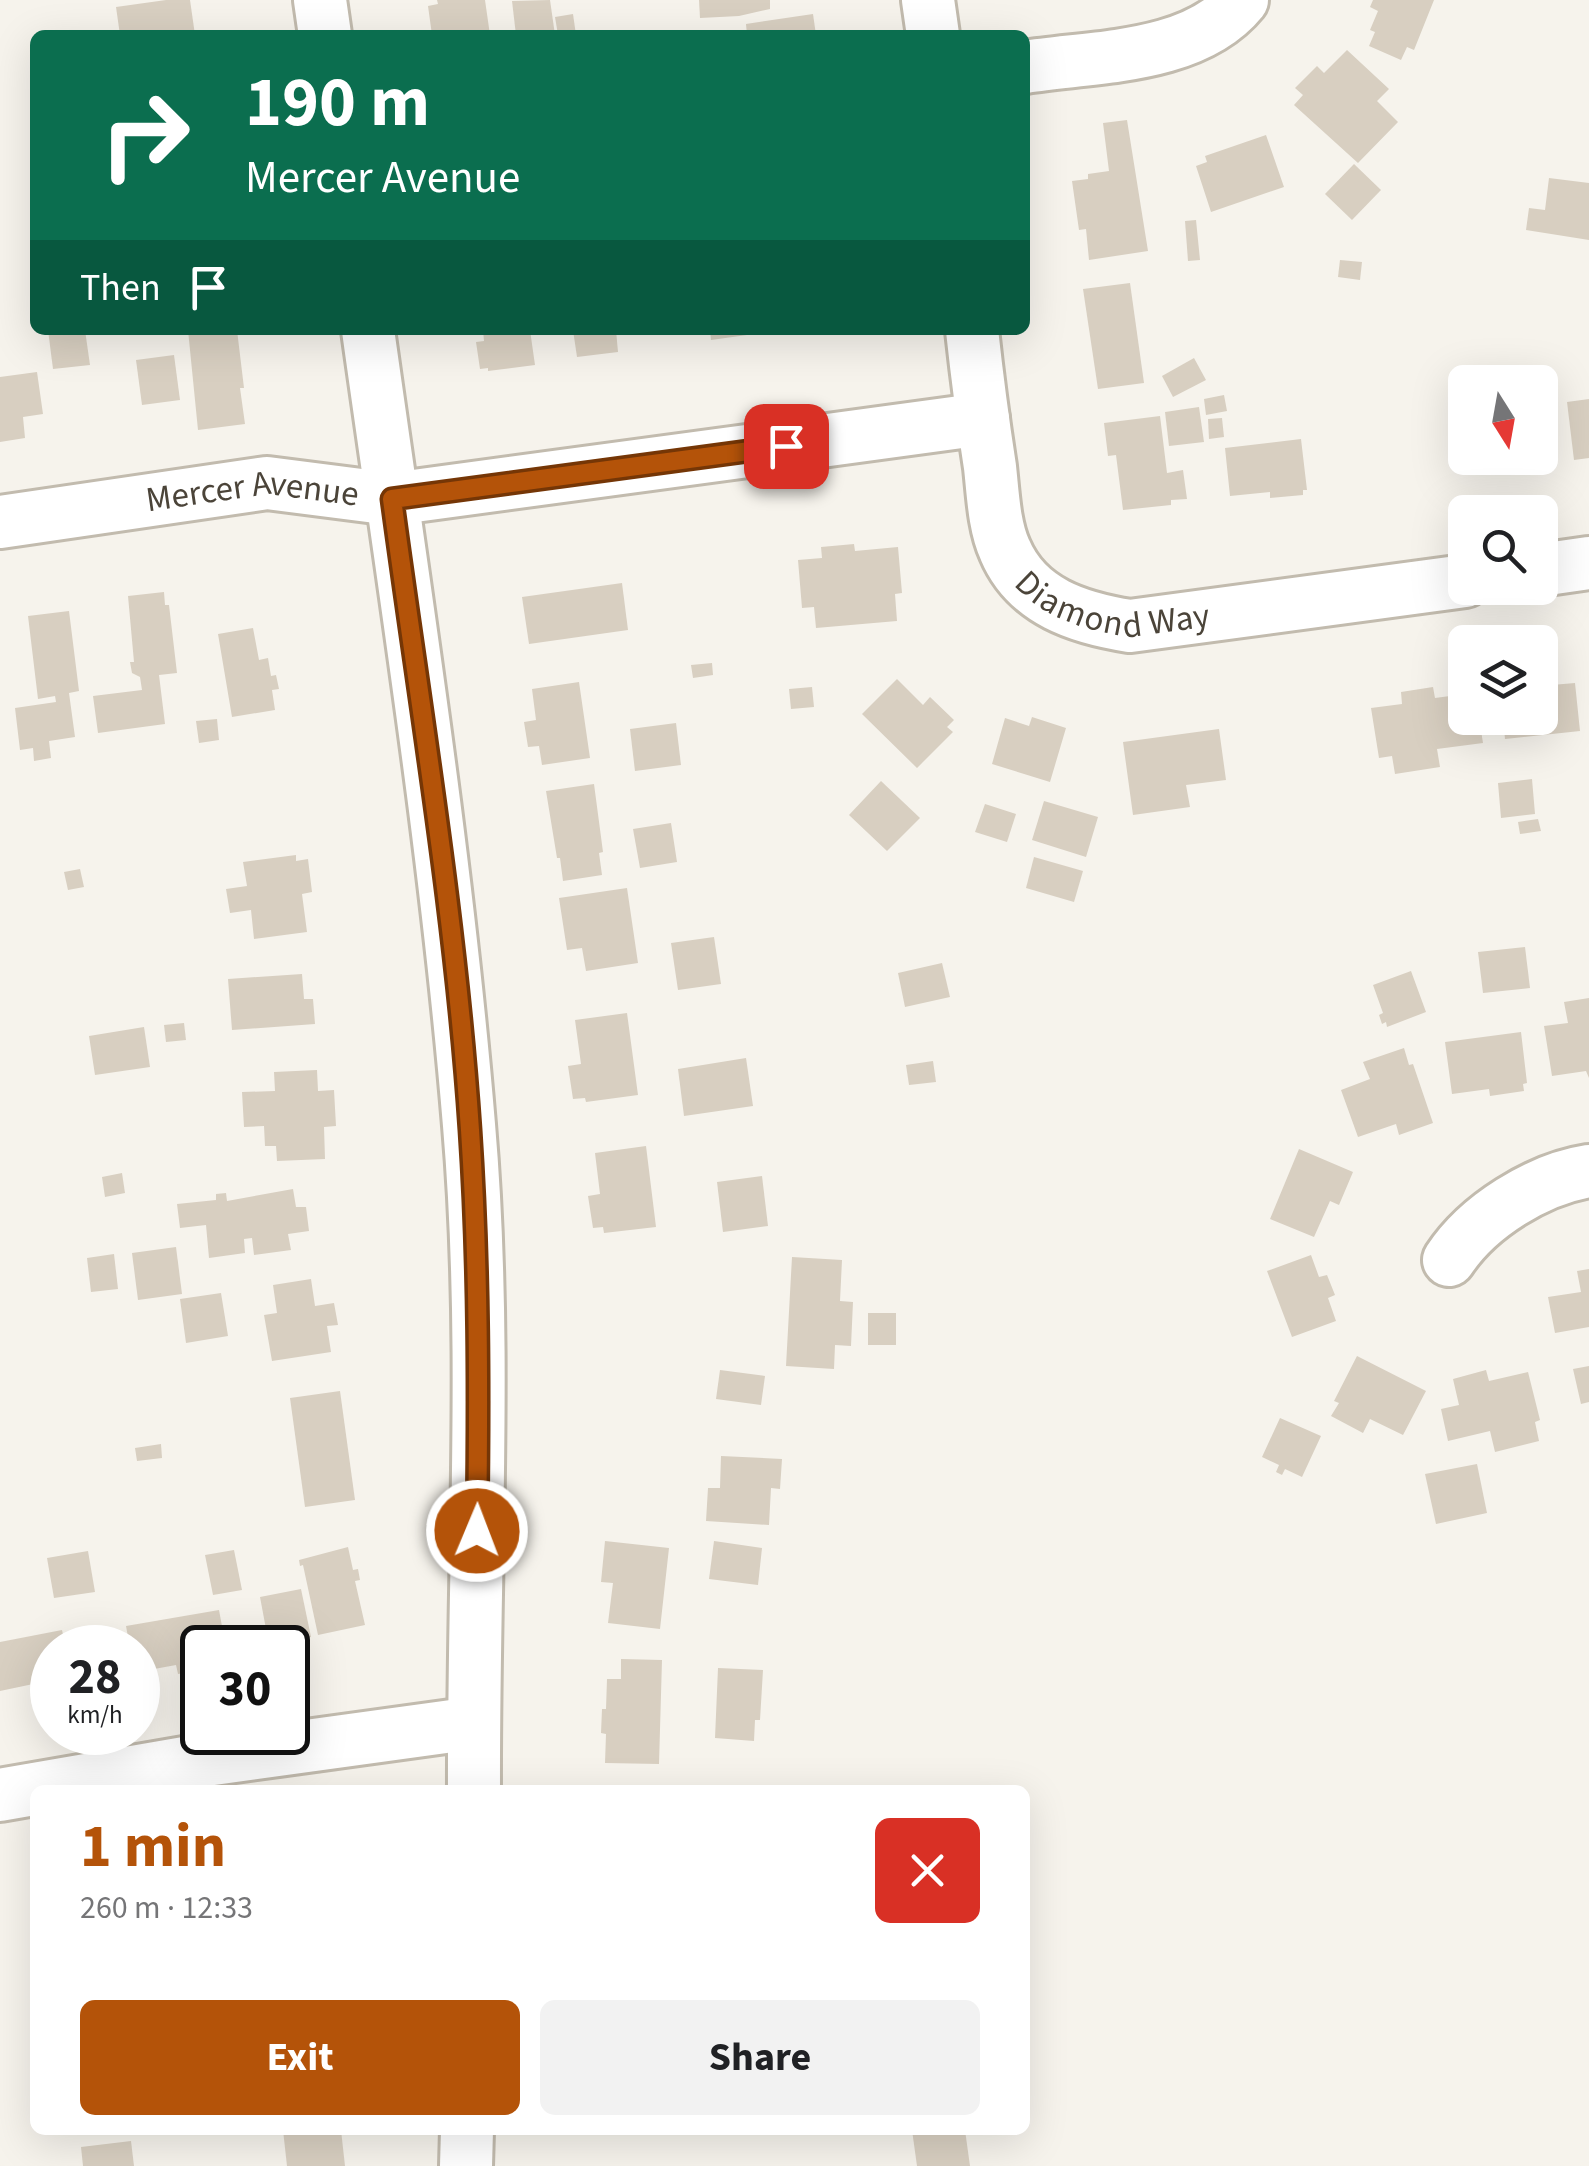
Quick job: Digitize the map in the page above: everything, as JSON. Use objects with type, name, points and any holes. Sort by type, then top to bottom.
[{"type":"street","points":[[320,0],[324,30]]},
{"type":"street","points":[[928,0],[932,30]]},
{"type":"street","points":[[1030,66],[1176,44],[1215,25],[1242,0]]},
{"type":"street","points":[[369,335],[444,882],[470,1125],[479,1390],[474,1785]]},
{"type":"street","name":"Diamond Way","points":[[973,335],[1004,549],[1019,574],[1046,600],[1063,609],[1088,619],[1130,626],[1448,583]]},
{"type":"street","name":"Mercer Avenue","points":[[0,522],[268,483],[392,499],[983,419]]},
{"type":"street","points":[[1558,568],[1589,564]]},
{"type":"street","points":[[1449,1260],[1461,1242],[1508,1205],[1552,1181],[1589,1171]]},
{"type":"street","points":[[59,1785],[474,1723]]},
{"type":"street","points":[[0,1795],[30,1790]]},
{"type":"street","points":[[466,2166],[467,2135]]},
{"type":"building","points":[[190,0],[194,30],[119,30],[116,7]]},
{"type":"building","points":[[437,0],[485,0],[489,30],[431,30],[428,6],[438,4]]},
{"type":"building","points":[[550,0],[554,30],[515,30],[512,1]]},
{"type":"building","points":[[699,0],[770,0],[770,9],[700,18]]},
{"type":"building","points":[[1373,0],[1434,0],[1414,50],[1407,47],[1401,60],[1369,46],[1375,32],[1370,30],[1378,11],[1370,7]]},
{"type":"building","points":[[573,14],[575,30],[557,30],[555,17]]},
{"type":"building","points":[[813,14],[815,30],[747,30],[746,24]]},
{"type":"building","points":[[1347,50],[1389,89],[1377,101],[1398,122],[1358,163],[1294,105],[1303,95],[1295,88],[1317,66],[1324,73]]},
{"type":"building","points":[[1127,120],[1148,251],[1089,260],[1086,229],[1079,230],[1072,181],[1109,171],[1103,123]]},
{"type":"building","points":[[1266,135],[1284,187],[1211,212],[1196,166],[1207,162],[1205,156]]},
{"type":"building","points":[[1354,164],[1381,190],[1352,220],[1325,194]]},
{"type":"building","points":[[1549,178],[1589,183],[1589,240],[1526,230],[1529,208],[1545,210]]},
{"type":"building","points":[[1196,220],[1200,260],[1188,261],[1185,221]]},
{"type":"building","points":[[1340,260],[1362,262],[1360,280],[1338,277]]},
{"type":"building","points":[[1130,283],[1144,383],[1098,389],[1083,289]]},
{"type":"building","points":[[49,335],[86,335],[90,365],[53,369]]},
{"type":"building","points":[[188,335],[238,335],[245,424],[198,430]]},
{"type":"building","points":[[483,335],[531,335],[535,365],[480,369],[476,342],[484,341]]},
{"type":"building","points":[[574,335],[616,335],[618,352],[577,357]]},
{"type":"building","points":[[710,335],[747,335],[711,340]]},
{"type":"building","points":[[174,355],[180,400],[142,405],[136,360]]},
{"type":"building","points":[[1194,358],[1206,380],[1173,397],[1162,376]]},
{"type":"building","points":[[37,372],[43,414],[23,417],[25,438],[0,442],[0,377]]},
{"type":"building","points":[[1224,395],[1227,411],[1206,415],[1204,399]]},
{"type":"building","points":[[1589,399],[1589,458],[1574,460],[1567,402]]},
{"type":"building","points":[[1199,407],[1204,442],[1169,446],[1165,412]]},
{"type":"building","points":[[1160,416],[1167,473],[1183,470],[1187,499],[1171,500],[1171,505],[1123,510],[1116,455],[1108,456],[1104,423]]},
{"type":"building","points":[[1222,418],[1224,437],[1209,439],[1208,419]]},
{"type":"building","points":[[1301,439],[1307,490],[1303,490],[1303,495],[1270,498],[1270,492],[1230,496],[1225,448]]},
{"type":"building","points":[[854,544],[855,551],[898,547],[902,593],[895,594],[897,621],[816,628],[814,607],[802,608],[798,560],[822,558],[821,547]]},
{"type":"building","points":[[622,583],[628,630],[529,644],[522,597]]},
{"type":"building","points":[[164,592],[177,673],[159,675],[165,724],[98,733],[93,696],[142,690],[140,677],[132,673],[130,662],[134,662],[128,596]]},
{"type":"building","points":[[69,611],[79,691],[69,693],[75,737],[49,741],[51,758],[34,761],[33,748],[20,750],[15,708],[56,702],[55,696],[38,699],[28,616]]},
{"type":"building","points":[[253,628],[259,660],[268,658],[271,676],[276,675],[279,689],[272,690],[275,710],[232,717],[218,634]]},
{"type":"building","points":[[712,663],[713,675],[693,678],[691,665]]},
{"type":"building","points":[[897,679],[923,705],[930,697],[954,720],[947,727],[953,732],[917,768],[862,714]]},
{"type":"building","points":[[579,682],[590,758],[542,765],[539,746],[528,747],[524,722],[536,720],[532,689]]},
{"type":"building","points":[[1575,683],[1580,731],[1558,733],[1558,684]]},
{"type":"building","points":[[812,687],[814,707],[791,709],[789,689]]},
{"type":"building","points":[[1433,687],[1435,698],[1448,696],[1448,735],[1482,735],[1483,743],[1437,749],[1440,767],[1395,774],[1392,756],[1379,758],[1371,708],[1402,704],[1401,692]]},
{"type":"building","points":[[1032,717],[1066,728],[1050,782],[992,764],[1005,718],[1029,726]]},
{"type":"building","points":[[217,719],[219,740],[199,743],[196,721]]},
{"type":"building","points":[[676,723],[681,765],[635,771],[630,729]]},
{"type":"building","points":[[1219,729],[1226,780],[1186,785],[1190,807],[1133,815],[1123,742]]},
{"type":"building","points":[[1505,735],[1542,735],[1505,739]]},
{"type":"building","points":[[1532,779],[1535,814],[1501,818],[1498,783]]},
{"type":"building","points":[[881,781],[920,818],[887,851],[849,815]]},
{"type":"building","points":[[594,784],[603,852],[599,853],[602,875],[563,881],[546,791]]},
{"type":"building","points":[[1044,801],[1098,817],[1086,857],[1032,840]]},
{"type":"building","points":[[985,804],[1016,814],[1007,842],[975,832]]},
{"type":"building","points":[[1538,819],[1541,831],[1520,834],[1518,822]]},
{"type":"building","points":[[671,823],[677,862],[640,868],[633,829]]},
{"type":"building","points":[[296,855],[296,861],[308,859],[312,892],[302,894],[307,932],[254,939],[251,910],[230,913],[226,889],[247,886],[243,862]]},
{"type":"building","points":[[1034,857],[1083,871],[1074,902],[1026,888]]},
{"type":"building","points":[[80,869],[84,887],[68,890],[64,872]]},
{"type":"building","points":[[627,888],[638,963],[586,971],[582,948],[567,950],[559,898]]},
{"type":"building","points":[[714,937],[721,984],[678,990],[671,943]]},
{"type":"building","points":[[1525,947],[1530,988],[1483,993],[1478,952]]},
{"type":"building","points":[[942,963],[950,997],[905,1007],[898,973]]},
{"type":"building","points":[[1411,971],[1426,1012],[1387,1027],[1379,1015],[1383,1013],[1373,985]]},
{"type":"building","points":[[302,974],[304,999],[313,999],[315,1024],[232,1030],[228,979]]},
{"type":"building","points":[[1589,998],[1589,1078],[1586,1071],[1552,1076],[1544,1026],[1568,1023],[1564,1002]]},
{"type":"building","points":[[627,1013],[638,1095],[586,1102],[585,1098],[573,1099],[568,1066],[581,1064],[575,1020]]},
{"type":"building","points":[[184,1023],[186,1040],[166,1042],[164,1025]]},
{"type":"building","points":[[144,1027],[150,1067],[95,1075],[89,1036]]},
{"type":"building","points":[[1521,1032],[1527,1083],[1523,1084],[1524,1091],[1490,1096],[1489,1089],[1452,1094],[1445,1042]]},
{"type":"building","points":[[1404,1048],[1433,1123],[1399,1135],[1396,1124],[1358,1137],[1341,1090],[1370,1079],[1363,1062]]},
{"type":"building","points":[[746,1058],[753,1106],[684,1116],[678,1069]]},
{"type":"building","points":[[933,1061],[936,1082],[909,1085],[906,1065]]},
{"type":"building","points":[[317,1070],[318,1091],[334,1090],[336,1126],[324,1127],[325,1159],[277,1161],[276,1146],[265,1146],[264,1126],[244,1127],[242,1092],[275,1091],[274,1072]]},
{"type":"building","points":[[646,1146],[656,1227],[604,1233],[603,1227],[593,1228],[588,1196],[600,1194],[595,1153]]},
{"type":"building","points":[[1299,1149],[1353,1172],[1339,1205],[1330,1201],[1314,1237],[1270,1219]]},
{"type":"building","points":[[122,1173],[125,1193],[105,1197],[102,1177]]},
{"type":"building","points":[[762,1176],[768,1226],[723,1232],[717,1182]]},
{"type":"building","points":[[293,1189],[296,1207],[306,1207],[309,1231],[288,1234],[291,1250],[254,1255],[252,1238],[244,1239],[245,1253],[209,1258],[206,1225],[180,1228],[177,1204],[216,1200],[216,1194],[226,1193],[227,1201]]},
{"type":"building","points":[[176,1247],[182,1294],[138,1300],[132,1253]]},
{"type":"building","points":[[114,1254],[118,1289],[91,1292],[87,1258]]},
{"type":"building","points":[[1311,1255],[1319,1277],[1327,1275],[1335,1295],[1328,1298],[1336,1321],[1292,1337],[1267,1271]]},
{"type":"building","points":[[792,1257],[842,1260],[840,1301],[853,1302],[851,1346],[835,1345],[834,1369],[786,1366]]},
{"type":"building","points":[[1589,1269],[1589,1327],[1555,1333],[1548,1297],[1581,1292],[1577,1271]]},
{"type":"building","points":[[311,1279],[315,1306],[334,1303],[338,1325],[327,1326],[331,1352],[272,1361],[264,1315],[277,1313],[273,1285]]},
{"type":"building","points":[[221,1293],[228,1336],[186,1343],[180,1299]]},
{"type":"building","points":[[868,1313],[896,1313],[896,1345],[868,1345]]},
{"type":"building","points":[[1357,1356],[1426,1391],[1403,1435],[1370,1419],[1363,1433],[1331,1416],[1339,1403],[1334,1401]]},
{"type":"building","points":[[1589,1366],[1589,1402],[1581,1404],[1573,1369]]},
{"type":"building","points":[[720,1370],[765,1376],[761,1405],[716,1399]]},
{"type":"building","points":[[1486,1370],[1489,1381],[1528,1372],[1540,1420],[1535,1422],[1539,1441],[1495,1452],[1490,1431],[1448,1441],[1441,1409],[1459,1405],[1453,1379]]},
{"type":"building","points":[[340,1391],[355,1500],[305,1507],[290,1398]]},
{"type":"building","points":[[1280,1418],[1321,1436],[1302,1477],[1285,1469],[1282,1475],[1276,1472],[1279,1465],[1262,1457]]},
{"type":"building","points":[[161,1444],[162,1458],[137,1461],[135,1448]]},
{"type":"building","points":[[721,1456],[782,1459],[780,1489],[771,1488],[769,1525],[706,1521],[708,1488],[720,1488]]},
{"type":"building","points":[[1477,1464],[1487,1513],[1436,1524],[1425,1474]]},
{"type":"building","points":[[605,1541],[669,1548],[660,1629],[608,1623],[613,1583],[601,1582]]},
{"type":"building","points":[[714,1541],[762,1548],[758,1585],[709,1579]]},
{"type":"building","points":[[348,1547],[353,1570],[358,1569],[360,1580],[355,1581],[365,1625],[318,1635],[299,1560]]},
{"type":"building","points":[[234,1550],[242,1590],[213,1595],[205,1555]]},
{"type":"building","points":[[88,1551],[95,1592],[54,1598],[47,1558]]},
{"type":"building","points":[[301,1589],[308,1625],[265,1625],[260,1597]]},
{"type":"building","points":[[219,1610],[222,1625],[180,1625],[178,1674],[176,1665],[160,1668],[160,1625],[132,1625]]},
{"type":"building","points":[[30,1636],[30,1685],[0,1691],[0,1642]]},
{"type":"building","points":[[621,1659],[662,1660],[659,1764],[605,1763],[602,1709],[606,1709],[607,1679],[621,1679]]},
{"type":"building","points":[[718,1668],[763,1670],[760,1720],[755,1720],[754,1741],[715,1738]]},
{"type":"building","points":[[284,2135],[342,2135],[345,2166],[287,2166]]},
{"type":"building","points":[[913,2135],[966,2135],[970,2166],[917,2166]]},
{"type":"building","points":[[131,2141],[134,2166],[83,2166],[81,2147]]},
{"type":"route","points":[[477,1531],[479,1390],[470,1125],[444,882],[392,499],[786,446]]}]
